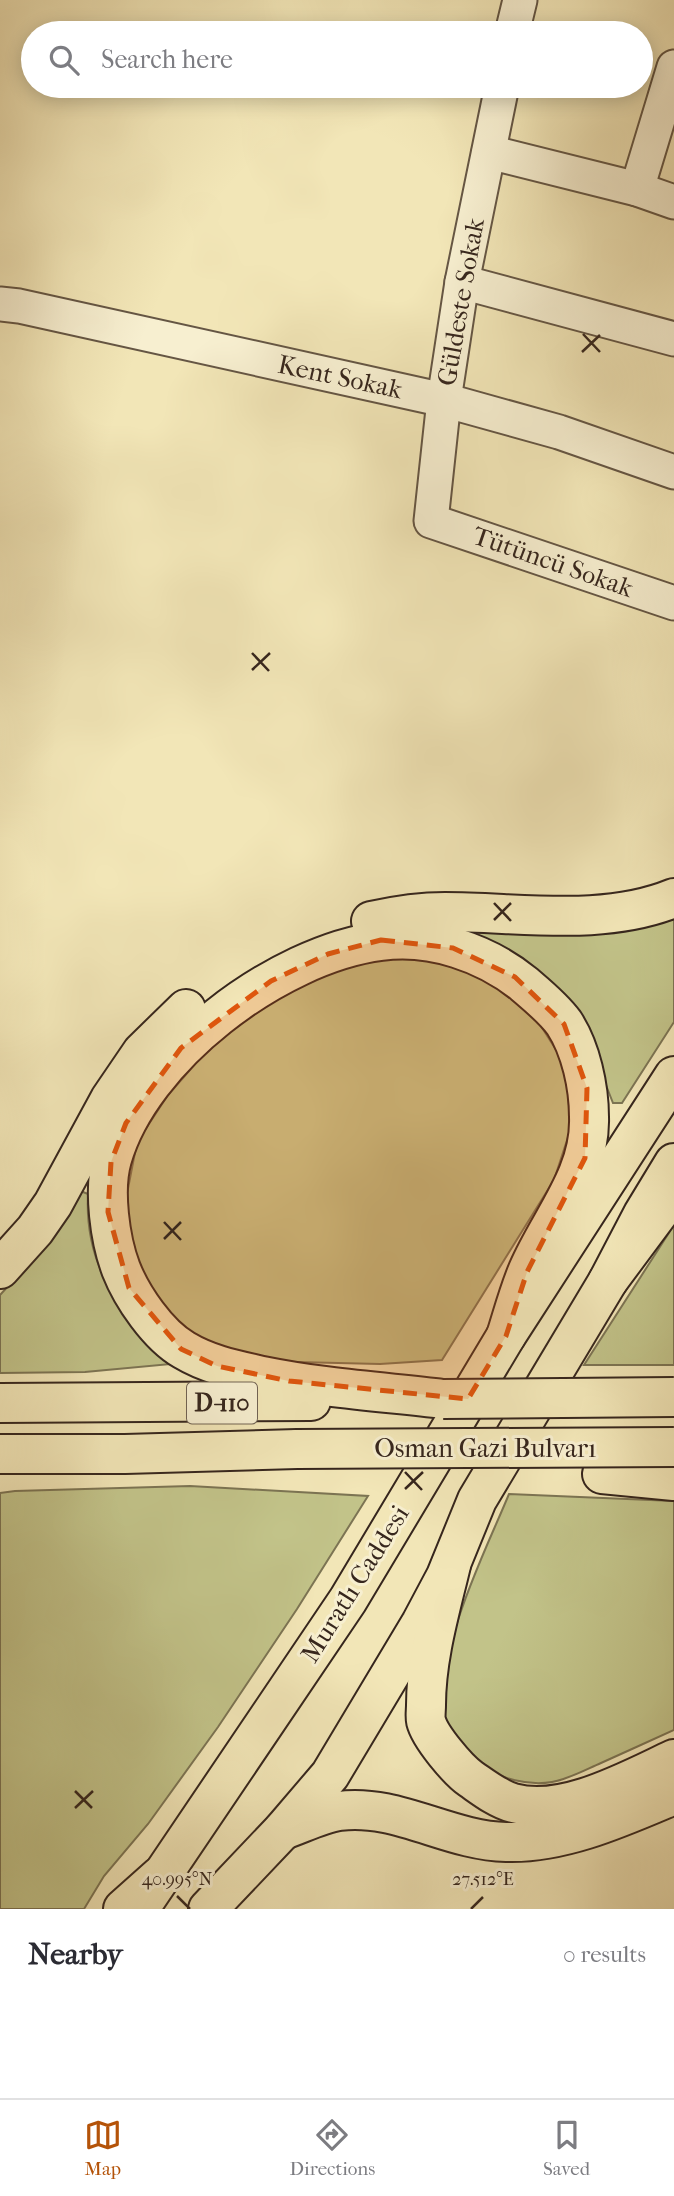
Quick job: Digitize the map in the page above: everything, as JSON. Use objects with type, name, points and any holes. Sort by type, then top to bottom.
[{"type":"main road","points":[[0,1269],[35,1230],[53,1204],[110,1099],[142,1052],[192,1004],[252,964],[337,929],[380,919],[442,912],[583,916],[661,903],[674,898]]},
{"type":"main road","points":[[443,1399],[289,1381],[217,1366],[181,1349],[150,1318],[129,1288],[116,1255],[108,1212],[111,1162],[125,1123],[181,1048],[227,1008],[271,981],[328,954],[381,940],[421,941],[453,948],[489,961],[515,977],[543,1000],[564,1024],[579,1059],[587,1088],[590,1119],[585,1158],[527,1272],[506,1336]]},
{"type":"main road","name":"Muratlı Caddesi","points":[[140,1909],[348,1600],[506,1336],[674,1076]]},
{"type":"main road","points":[[208,1909],[331,1775],[421,1623],[451,1564],[477,1500],[608,1281],[674,1163]]},
{"type":"main road","points":[[608,1281],[674,1192]]},
{"type":"main road","name":"Osman Gazi Bulvarı","points":[[443,1399],[674,1397]]},
{"type":"main road","name":"D-110","points":[[0,1403],[443,1399]]},
{"type":"main road","name":"Osman Gazi Bulvarı","points":[[297,1448],[674,1447]]},
{"type":"main road","points":[[297,1448],[346,1460],[401,1468],[462,1472],[573,1471],[674,1481]]},
{"type":"main road","name":"D-110","points":[[0,1454],[125,1454],[297,1448]]},
{"type":"main road","points":[[0,1473],[125,1454]]},
{"type":"main road","points":[[451,1564],[431,1649],[426,1685],[426,1722],[446,1755],[462,1773],[512,1803],[539,1806],[575,1801],[674,1759]]},
{"type":"main road","points":[[283,1830],[339,1811],[386,1813],[475,1840],[534,1842],[616,1818],[674,1795]]},
{"type":"main road","points":[[123,1909],[160,1876]]},
{"type":"street","points":[[515,21],[520,0]]},
{"type":"street","points":[[637,190],[674,67]]},
{"type":"street","name":"Güldeste Sokak","points":[[431,521],[444,400],[462,282],[500,98]]},
{"type":"street","points":[[489,152],[674,202]]},
{"type":"street","points":[[462,282],[674,339]]},
{"type":"street","name":"Kent Sokak","points":[[0,304],[444,400],[559,432],[674,472]]},
{"type":"street","name":"Tütüncü Sokak","points":[[431,521],[674,603]]},
{"type":"highlighted area","points":[[381,940],[453,948],[515,977],[564,1024],[587,1088],[585,1158],[527,1272],[506,1336],[468,1399],[289,1381],[217,1366],[181,1349],[129,1288],[108,1212],[111,1162],[126,1123],[181,1048],[271,981],[328,954]]},
{"type":"green space","points":[[674,915],[674,1022],[622,1103],[613,1103],[598,1065],[429,925]]},
{"type":"green space","points":[[412,957],[465,967],[504,992],[539,1023],[567,1067],[570,1131],[554,1180],[442,1360],[380,1364],[252,1361],[187,1332],[154,1295],[132,1255],[125,1204],[137,1142],[168,1095],[210,1047],[266,1005],[311,978],[361,961]]},
{"type":"green space","points":[[78,1190],[88,1194],[92,1246],[110,1288],[137,1326],[171,1364],[85,1372],[0,1373],[0,1295],[42,1249]]},
{"type":"green space","points":[[674,1225],[674,1365],[584,1365]]},
{"type":"green space","points":[[190,1486],[368,1496],[218,1727],[148,1824],[104,1876],[84,1909],[0,1909],[0,1493]]},
{"type":"green space","points":[[509,1494],[674,1501],[674,1730],[577,1774],[552,1782],[524,1782],[506,1778],[477,1762],[449,1731],[443,1700],[452,1640],[462,1608]]}]
